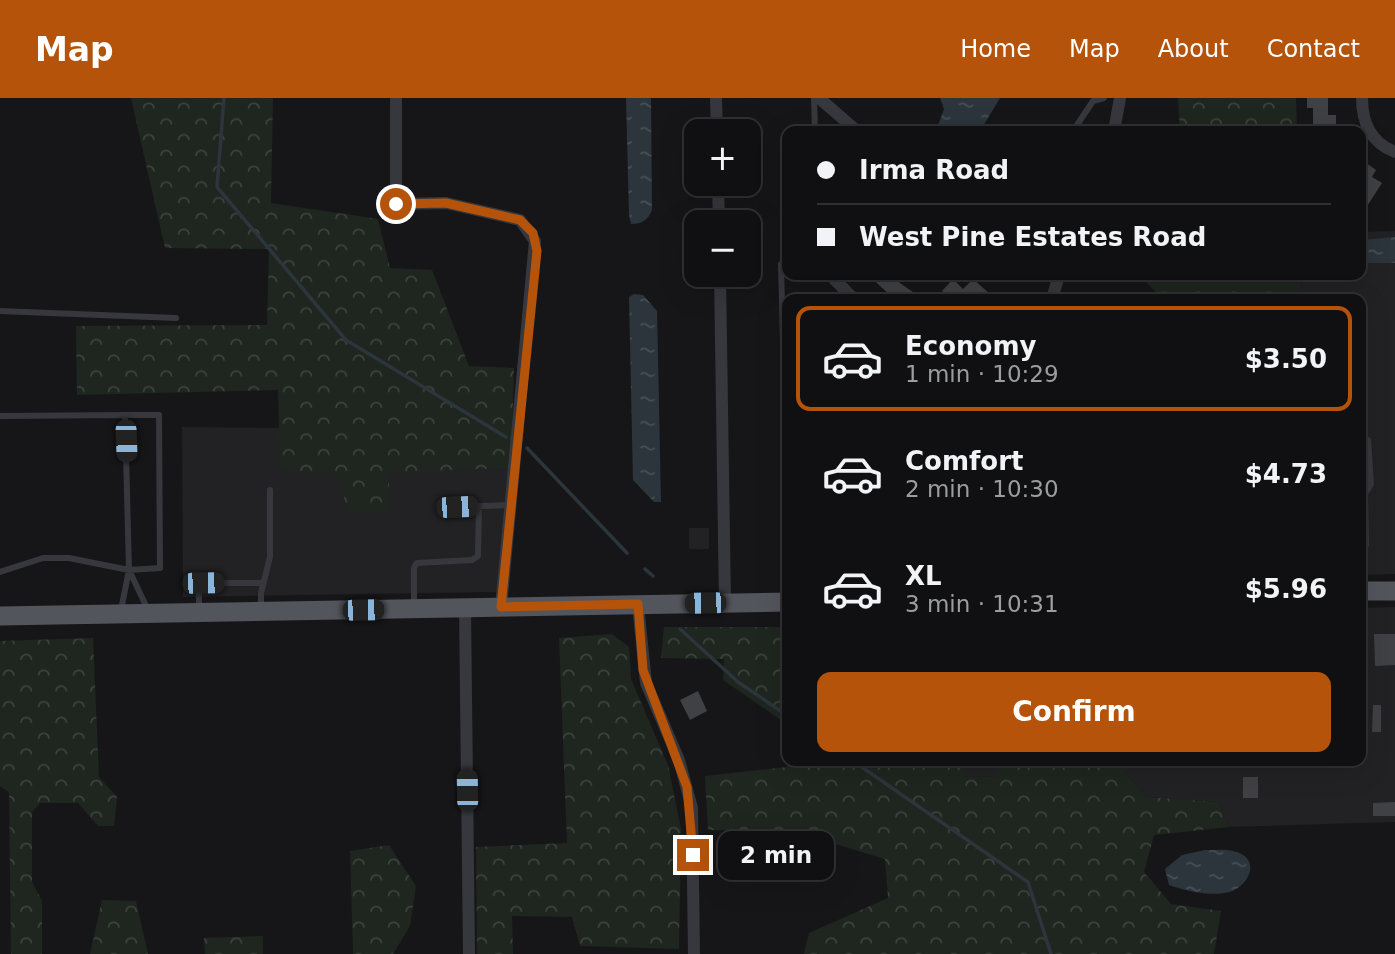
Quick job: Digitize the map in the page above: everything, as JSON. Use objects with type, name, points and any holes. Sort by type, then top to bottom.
[{"type":"main road","points":[[1366,591],[1395,591]]},
{"type":"main road","points":[[0,616],[725,603],[782,596]]},
{"type":"street","points":[[396,98],[396,204],[446,203],[520,220],[536,241],[501,607]]},
{"type":"street","points":[[716,98],[717,119]]},
{"type":"street","points":[[816,98],[851,126]]},
{"type":"street","points":[[1115,126],[1120,98]]},
{"type":"street","points":[[1362,98],[1365,124],[1381,145],[1395,152]]},
{"type":"street","points":[[835,280],[849,294]]},
{"type":"street","points":[[720,287],[725,603]]},
{"type":"street","points":[[638,604],[646,683],[679,760],[692,808],[694,954]]},
{"type":"street","points":[[465,608],[468,954]]},
{"type":"lane","points":[[815,126],[816,98]]},
{"type":"lane","points":[[1076,126],[1093,101],[1104,98]]},
{"type":"lane","points":[[781,264],[782,303]]},
{"type":"lane","points":[[0,312],[176,318]]},
{"type":"lane","points":[[120,615],[130,570],[125,415]]},
{"type":"lane","points":[[0,416],[159,415],[160,568],[130,570],[69,558],[43,558],[0,572]]},
{"type":"lane","points":[[1366,440],[1371,447],[1371,484],[1366,491]]},
{"type":"lane","points":[[261,612],[263,583],[270,557],[270,490]]},
{"type":"lane","points":[[457,507],[512,505]]},
{"type":"lane","points":[[414,609],[414,568],[417,563],[472,560],[478,556],[480,506]]},
{"type":"lane","points":[[130,570],[150,614]]},
{"type":"lane","points":[[199,613],[199,586],[203,583],[263,583]]},
{"type":"shaded area","points":[[1395,231],[1395,574],[1366,575],[1366,294],[1302,294],[1301,280],[1366,280],[1366,232]]},
{"type":"shaded area","points":[[182,427],[281,428],[280,470],[511,468],[497,592],[183,597]]},
{"type":"shaded area","points":[[689,528],[709,528],[709,549],[689,549]]},
{"type":"shaded area","points":[[1395,607],[1395,822],[1229,827],[1219,802],[1147,797],[1120,766],[1366,766],[1366,608]]},
{"type":"shaded area","points":[[962,766],[997,766],[997,777],[962,776]]},
{"type":"green space","points":[[131,98],[273,98],[271,203],[378,219],[390,268],[432,270],[469,366],[514,368],[511,468],[389,472],[389,511],[348,511],[337,473],[280,470],[278,390],[77,395],[76,326],[267,325],[269,249],[165,248]]},
{"type":"green space","points":[[1178,98],[1296,98],[1297,126],[1180,126]]},
{"type":"green space","points":[[1144,280],[1301,280],[1302,294],[1158,294]]},
{"type":"green space","points":[[664,627],[782,627],[782,721],[723,680],[724,659],[661,658]]},
{"type":"green space","points":[[612,634],[629,647],[631,679],[668,765],[681,829],[679,949],[580,946],[572,917],[512,916],[513,954],[477,954],[476,847],[567,843],[559,638]]},
{"type":"green space","points":[[93,638],[99,777],[117,797],[114,826],[98,826],[78,803],[40,803],[32,812],[32,882],[42,901],[42,954],[11,954],[9,792],[0,786],[0,641]]},
{"type":"green space","points":[[962,766],[963,776],[997,777],[997,766],[1120,766],[1147,797],[1219,802],[1229,827],[1154,835],[1144,872],[1171,904],[1221,911],[1214,954],[804,954],[809,933],[888,898],[885,859],[792,831],[708,830],[705,776],[787,767]]},
{"type":"green space","points":[[389,845],[416,886],[410,926],[393,954],[353,954],[350,851]]},
{"type":"green space","points":[[102,900],[136,901],[148,954],[90,954]]},
{"type":"green space","points":[[263,936],[263,954],[205,954],[204,938]]},
{"type":"water","points":[[626,98],[651,98],[652,210],[644,221],[635,224],[631,224],[629,215]]},
{"type":"water","points":[[940,98],[1000,98],[983,126],[938,126],[944,109]]},
{"type":"water","points":[[1395,237],[1395,263],[1366,263],[1366,240]]},
{"type":"water","points":[[634,294],[643,295],[657,311],[661,502],[654,502],[633,480],[629,297]]},
{"type":"water","points":[[1205,850],[1229,850],[1243,855],[1250,865],[1245,882],[1235,890],[1214,894],[1169,885],[1165,869],[1182,855]]},
{"type":"building","points":[[1307,98],[1328,98],[1328,115],[1336,115],[1336,126],[1313,126],[1313,108],[1307,108]]},
{"type":"building","points":[[1366,163],[1376,170],[1372,177],[1382,183],[1366,208]]},
{"type":"building","points":[[874,280],[898,280],[916,294],[889,294]]},
{"type":"building","points":[[952,280],[963,289],[974,280],[990,294],[946,294],[942,291]]},
{"type":"building","points":[[1374,634],[1395,634],[1395,665],[1375,666]]},
{"type":"building","points":[[698,691],[707,711],[690,720],[680,700]]},
{"type":"building","points":[[1373,705],[1381,705],[1381,732],[1372,732]]},
{"type":"building","points":[[1243,777],[1258,777],[1258,798],[1243,798]]},
{"type":"building","points":[[1395,802],[1395,816],[1373,816],[1373,803]]},
{"type":"waterway","points":[[224,98],[217,187],[346,340],[506,437]]},
{"type":"waterway","points":[[527,448],[627,553]]},
{"type":"waterway","points":[[645,569],[653,576]]},
{"type":"waterway","points":[[680,629],[738,682],[782,712]]},
{"type":"waterway","points":[[860,766],[1028,882],[1051,954]]},
{"type":"route","points":[[396,204],[446,203],[520,220],[533,233],[537,251],[501,607],[638,604],[643,670],[655,708],[679,760],[687,787],[692,808],[693,855]]}]
